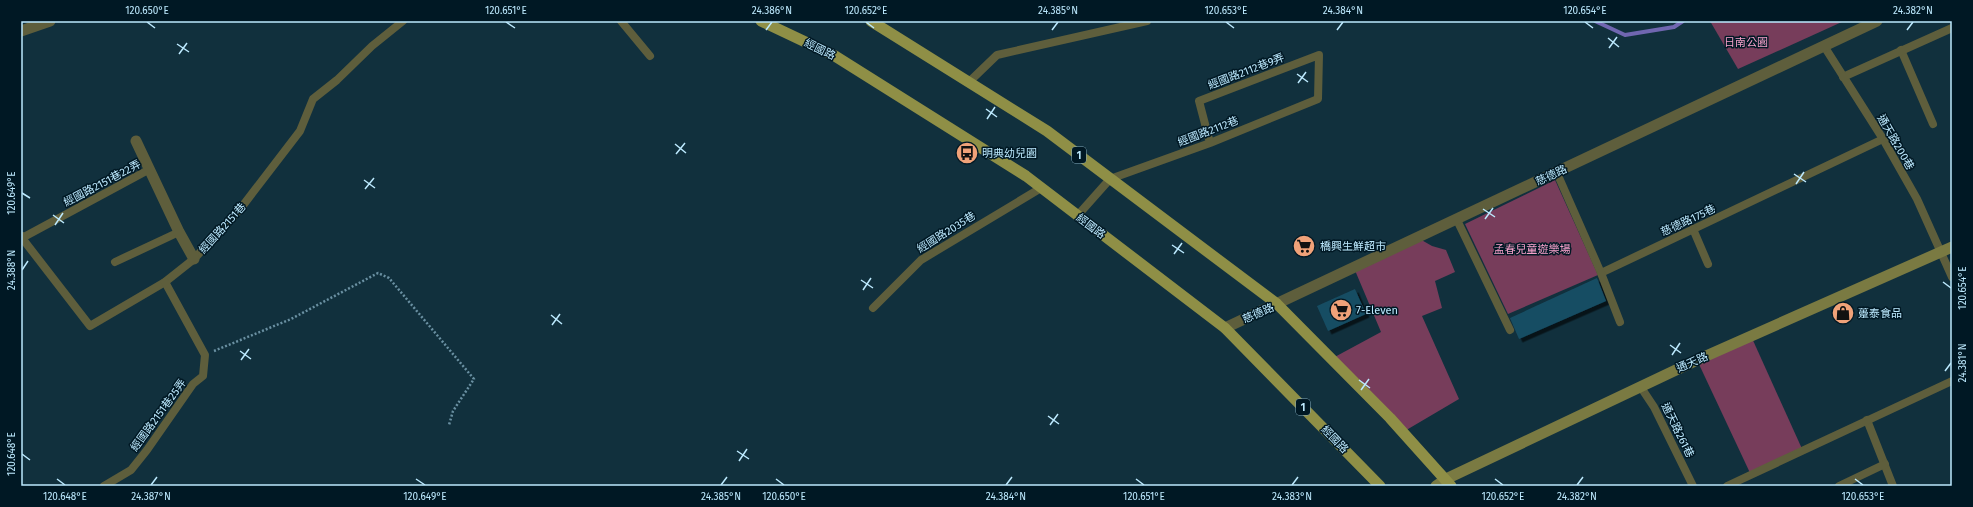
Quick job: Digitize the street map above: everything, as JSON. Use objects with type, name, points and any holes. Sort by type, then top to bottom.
[{"type":"main road","name":"經國路","points":[[761,21],[835,56],[1026,176],[1078,215],[1225,328],[1380,486]]},
{"type":"main road","name":"1","points":[[871,21],[1047,131],[1277,304],[1390,418],[1448,483]]},
{"type":"main road","name":"通天路","points":[[1436,486],[1448,483],[1640,386],[1941,254],[1952,247]]},
{"type":"street","points":[[21,32],[50,21]]},
{"type":"street","name":"慈德路","points":[[1225,328],[1877,21]]},
{"type":"street","points":[[136,142],[179,232],[194,259]]},
{"type":"lane","name":"經國路2151巷","points":[[22,238],[90,326],[165,282],[194,259],[241,208],[300,131],[313,99],[337,80],[372,46],[403,21]]},
{"type":"lane","points":[[621,21],[650,56]]},
{"type":"lane","points":[[969,82],[997,55],[1147,21]]},
{"type":"lane","points":[[1843,76],[1952,28]]},
{"type":"lane","name":"通天路200巷","points":[[1824,46],[1883,139],[1917,199],[1952,277]]},
{"type":"lane","points":[[1901,50],[1933,124]]},
{"type":"lane","name":"經國路2112巷9弄","points":[[1210,143],[1199,101],[1319,55]]},
{"type":"lane","name":"經國路2112巷","points":[[1078,215],[1110,178],[1210,143],[1318,99],[1319,55]]},
{"type":"lane","name":"慈德路175巷","points":[[1602,273],[1883,139]]},
{"type":"lane","name":"經國路2151巷22弄","points":[[22,238],[150,169]]},
{"type":"lane","points":[[1557,173],[1602,273],[1620,322]]},
{"type":"lane","name":"經國路2035巷","points":[[873,308],[921,260],[1041,188]]},
{"type":"lane","points":[[1457,220],[1510,330]]},
{"type":"lane","points":[[1693,229],[1708,264]]},
{"type":"lane","points":[[115,262],[179,232]]},
{"type":"lane","points":[[165,282],[205,354]]},
{"type":"lane","name":"經國路2151巷25弄","points":[[104,486],[130,470],[147,450],[193,384],[203,376],[205,354]]},
{"type":"lane","points":[[1728,486],[1952,381]]},
{"type":"lane","name":"通天路261巷","points":[[1640,386],[1654,407],[1693,486]]},
{"type":"lane","points":[[1867,420],[1893,486]]},
{"type":"lane","points":[[1839,486],[1885,464]]},
{"type":"path","points":[[205,354],[291,319],[378,273],[389,278],[474,379],[452,411],[449,424]]},
{"type":"green space","name":"日南公園","points":[[1710,21],[1844,21],[1738,69]]},
{"type":"green space","name":"孟春兒童遊樂場","points":[[1555,180],[1598,275],[1508,314],[1465,224]]},
{"type":"green space","points":[[1418,238],[1432,246],[1446,250],[1455,272],[1435,281],[1442,308],[1422,316],[1459,399],[1403,432],[1331,359],[1381,332],[1354,268]]},
{"type":"green space","points":[[1751,336],[1803,451],[1751,475],[1697,360]]},
{"type":"building","points":[[1597,278],[1606,301],[1519,339],[1510,318]]},
{"type":"building","name":"7-Eleven","points":[[1355,289],[1366,314],[1328,331],[1317,306]]},
{"type":"waterway","points":[[1595,21],[1625,35],[1674,27],[1683,21]]},
{"type":"place","name":"明典幼兒園","points":[[967,153]]},
{"type":"place","name":"橋興生鮮超市","points":[[1304,246]]},
{"type":"place","name":"7-Eleven","points":[[1341,310]]},
{"type":"place","name":"躉泰食品","points":[[1843,313]]}]
